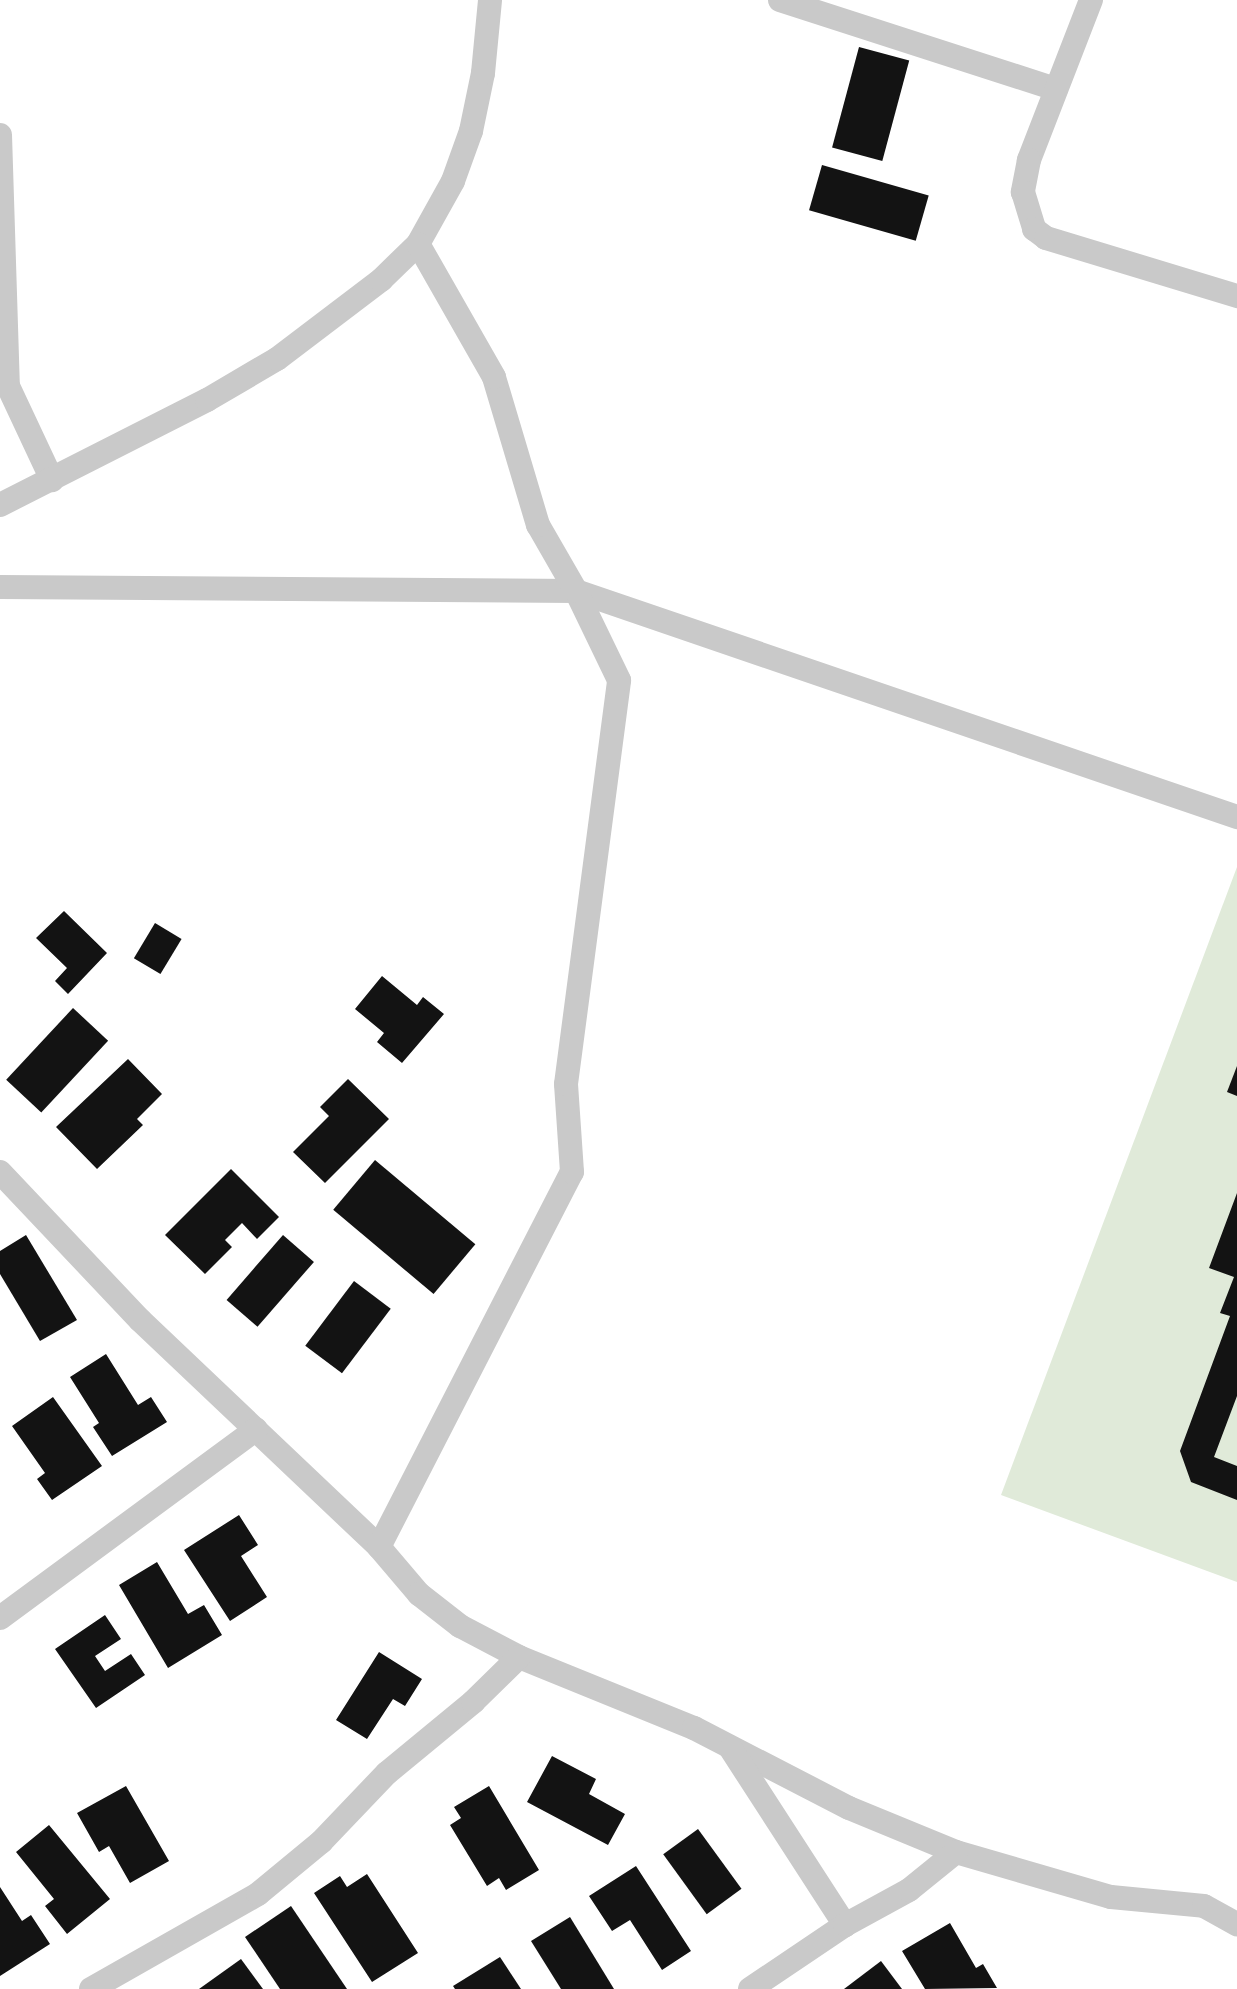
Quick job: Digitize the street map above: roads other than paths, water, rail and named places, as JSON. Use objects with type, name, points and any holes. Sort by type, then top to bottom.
[{"type":"street","points":[[0,505],[52,480],[277,359],[381,280],[418,244],[453,181],[471,131],[483,73],[490,0]]},
{"type":"street","points":[[780,0],[1056,89]]},
{"type":"street","points":[[1091,0],[1029,160],[1023,192],[1034,229],[1046,237],[1237,296]]},
{"type":"street","points":[[0,135],[8,386],[52,480]]},
{"type":"street","points":[[379,1547],[572,1172],[566,1084],[619,680],[576,591],[538,525],[494,377],[418,244]]},
{"type":"street","points":[[0,587],[576,591],[1237,817]]},
{"type":"street","points":[[4,1183],[140,1320],[379,1547],[419,1594],[460,1626],[519,1657],[730,1746],[849,1808],[956,1852],[1111,1897],[1204,1906],[1237,1924]]},
{"type":"street","points":[[0,1618],[256,1429]]},
{"type":"street","points":[[91,1989],[258,1894],[321,1842],[387,1773],[473,1702],[519,1657]]},
{"type":"street","points":[[730,1746],[845,1925]]},
{"type":"street","points":[[750,1989],[845,1925],[909,1890],[956,1852]]}]
